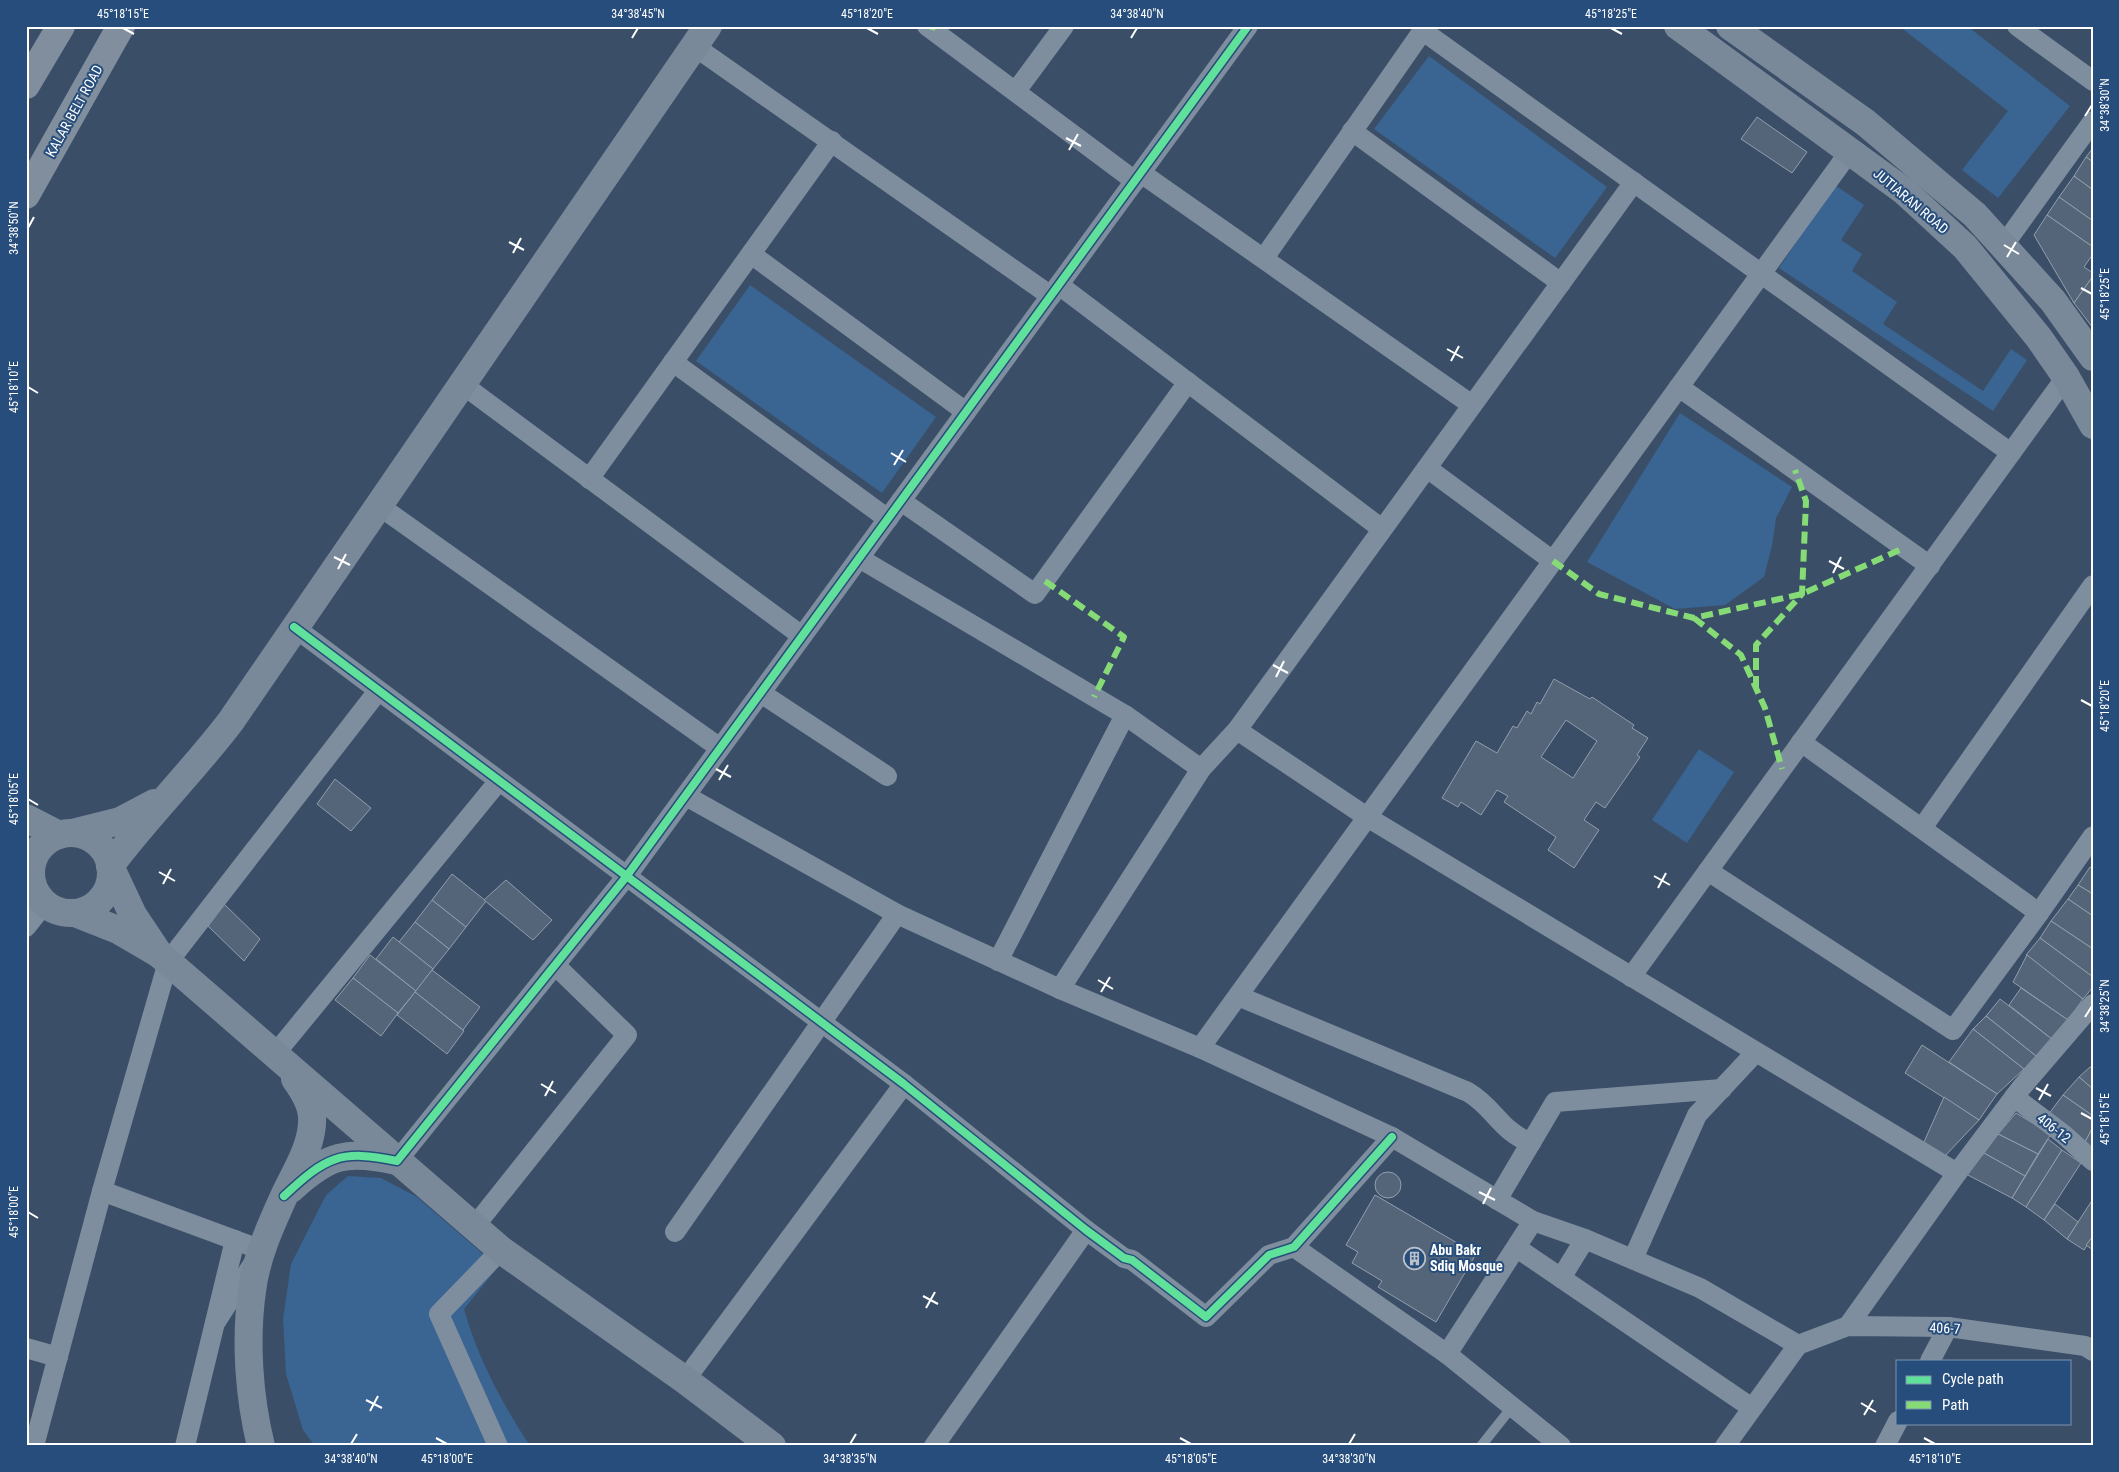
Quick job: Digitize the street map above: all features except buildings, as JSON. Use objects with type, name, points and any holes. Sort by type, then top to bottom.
[{"type":"highway","points":[[26,85],[61,26]]},
{"type":"highway","name":"KALAR BELT ROAD","points":[[26,195],[121,26]]},
{"type":"main road","name":"JUTIARAN ROAD","points":[[1678,26],[1904,191],[1965,248],[2039,338],[2066,377],[2093,426]]},
{"type":"main road","points":[[1735,28],[1866,123],[1921,167],[1975,215],[2053,301],[2093,357]]},
{"type":"main road","points":[[75,912],[93,906],[102,897],[110,879],[110,866],[139,828],[210,749],[231,721],[701,36]]},
{"type":"main road","points":[[1904,191],[1921,167]]},
{"type":"main road","points":[[173,792],[129,817],[47,841],[38,851],[29,869],[37,894],[45,903],[56,910],[75,912],[118,930],[163,958],[501,1250],[686,1380],[772,1446]]},
{"type":"main road","points":[[26,818],[66,834],[86,835],[97,842],[106,853],[110,866],[133,915],[163,958]]},
{"type":"main road","points":[[278,1058],[308,1100],[312,1118],[309,1139]]},
{"type":"main road","points":[[261,1446],[255,1421],[249,1331],[252,1291],[262,1250],[284,1196],[309,1139],[314,1125],[321,1116],[328,1112],[345,1115],[352,1127],[352,1138],[342,1149],[322,1163],[284,1196]]},
{"type":"main road","points":[[322,1163],[355,1155],[398,1161]]},
{"type":"street","points":[[927,26],[1138,177],[1264,258],[1472,405]]},
{"type":"street","points":[[1016,91],[1064,26]]},
{"type":"street","points":[[398,1161],[626,877],[1248,26]]},
{"type":"street","points":[[2017,26],[2093,81]]},
{"type":"street","points":[[1264,258],[1425,28],[1634,182],[2011,453]]},
{"type":"street","points":[[701,36],[832,141],[1055,290],[1188,382],[1382,529]]},
{"type":"street","points":[[2003,246],[2093,122]]},
{"type":"street","points":[[1352,131],[1561,283]]},
{"type":"street","points":[[589,479],[832,141]]},
{"type":"street","points":[[1200,1048],[1850,151]]},
{"type":"street","points":[[1060,989],[1201,769],[1237,730],[1634,182]]},
{"type":"street","points":[[751,254],[966,412]]},
{"type":"street","points":[[673,362],[888,519]]},
{"type":"street","points":[[1631,977],[2066,377]]},
{"type":"street","points":[[901,501],[1035,594],[1188,382]]},
{"type":"street","points":[[462,384],[802,636]]},
{"type":"street","points":[[1679,387],[1930,566]]},
{"type":"street","points":[[1426,468],[1553,562]]},
{"type":"street","points":[[378,506],[720,748]]},
{"type":"street","points":[[859,558],[1125,715],[1201,769]]},
{"type":"street","points":[[1922,828],[2093,586]]},
{"type":"street","points":[[294,628],[821,1024],[904,1084],[1086,1230],[1124,1258],[1132,1260],[1206,1317],[1269,1256],[1294,1247],[1392,1137]]},
{"type":"street","points":[[34,1446],[163,958],[378,691]]},
{"type":"street","points":[[761,693],[887,776]]},
{"type":"street","points":[[998,961],[1125,715]]},
{"type":"street","points":[[1237,730],[1367,818],[1956,1173]]},
{"type":"street","points":[[1801,742],[2039,913]]},
{"type":"street","points":[[278,1058],[498,782]]},
{"type":"street","points":[[686,796],[897,914],[1060,989],[1200,1048],[1392,1137],[1533,1221],[1586,1239],[1700,1288],[1798,1345],[1725,1446]]},
{"type":"street","points":[[1708,871],[1953,1030],[2093,836]]},
{"type":"street","points":[[26,927],[45,903]]},
{"type":"street","points":[[675,1232],[897,914]]},
{"type":"street","points":[[474,1227],[626,1035],[555,966]]},
{"type":"street","points":[[1238,996],[1468,1092],[1485,1105],[1507,1130],[1531,1143]]},
{"type":"street","points":[[1848,1326],[1956,1173],[2014,1097],[2093,1004]]},
{"type":"street","points":[[1633,1260],[1697,1115],[1756,1052]]},
{"type":"street","points":[[686,1380],[904,1084]]},
{"type":"street","points":[[1497,1200],[1555,1102],[1722,1089]]},
{"type":"street","name":"406-12","points":[[2014,1097],[2063,1134],[2093,1160]]},
{"type":"street","points":[[102,1191],[262,1250],[216,1323]]},
{"type":"street","points":[[1447,1354],[1533,1221]]},
{"type":"street","points":[[934,1446],[1086,1230]]},
{"type":"street","points":[[1561,1278],[1586,1239]]},
{"type":"street","points":[[185,1446],[235,1240]]},
{"type":"street","points":[[1294,1247],[1447,1354],[1561,1446]]},
{"type":"street","points":[[1517,1248],[1752,1408]]},
{"type":"street","points":[[498,1446],[439,1314],[501,1250]]},
{"type":"street","name":"406-7","points":[[1798,1345],[1848,1326],[1948,1327],[2085,1346],[2093,1351]]},
{"type":"street","points":[[1931,1360],[1948,1327]]},
{"type":"street","points":[[26,1348],[58,1357]]},
{"type":"street","points":[[1884,1446],[1896,1424]]},
{"type":"lane","points":[[1481,1446],[1512,1407]]},
{"type":"shaded area","points":[[1899,26],[1967,26],[2070,106],[1998,198],[1962,170],[2008,111]]},
{"type":"shaded area","points":[[1429,56],[1607,187],[1555,258],[1374,129]]},
{"type":"shaded area","points":[[1835,185],[1864,205],[1841,240],[1862,254],[1852,271],[1897,302],[1883,324],[1983,391],[2011,349],[2027,360],[1993,411],[1779,268]]},
{"type":"shaded area","points":[[750,285],[936,417],[882,493],[696,361]]},
{"type":"shaded area","points":[[1680,413],[1792,487],[1776,518],[1772,546],[1764,577],[1725,605],[1675,609],[1587,562]]},
{"type":"shaded area","points":[[1699,749],[1734,772],[1687,843],[1652,820]]},
{"type":"shaded area","points":[[348,1176],[381,1178],[417,1197],[498,1267],[464,1309],[476,1345],[492,1380],[530,1446],[315,1446],[303,1430],[286,1374],[283,1319],[291,1264],[326,1195]]},
{"type":"marked path","points":[[932,30],[933,26]]},
{"type":"marked path","points":[[1756,688],[1756,645],[1802,594],[1806,501],[1795,470]]},
{"type":"marked path","points":[[1553,561],[1599,594],[1694,618],[1802,594],[1904,548]]},
{"type":"marked path","points":[[1045,581],[1124,637],[1094,697]]},
{"type":"marked path","points":[[1694,618],[1741,655],[1765,708],[1782,769]]},
{"type":"cycle path","points":[[284,1196],[311,1172],[335,1159],[361,1156],[397,1161],[626,877],[1248,26]]},
{"type":"cycle path","points":[[294,627],[904,1084],[1086,1230],[1124,1258],[1132,1260],[1206,1317],[1269,1255],[1294,1247],[1392,1137]]},
{"type":"place","name":"Abu Bakr Sdiq Mosque","points":[[1414,1258]]}]
